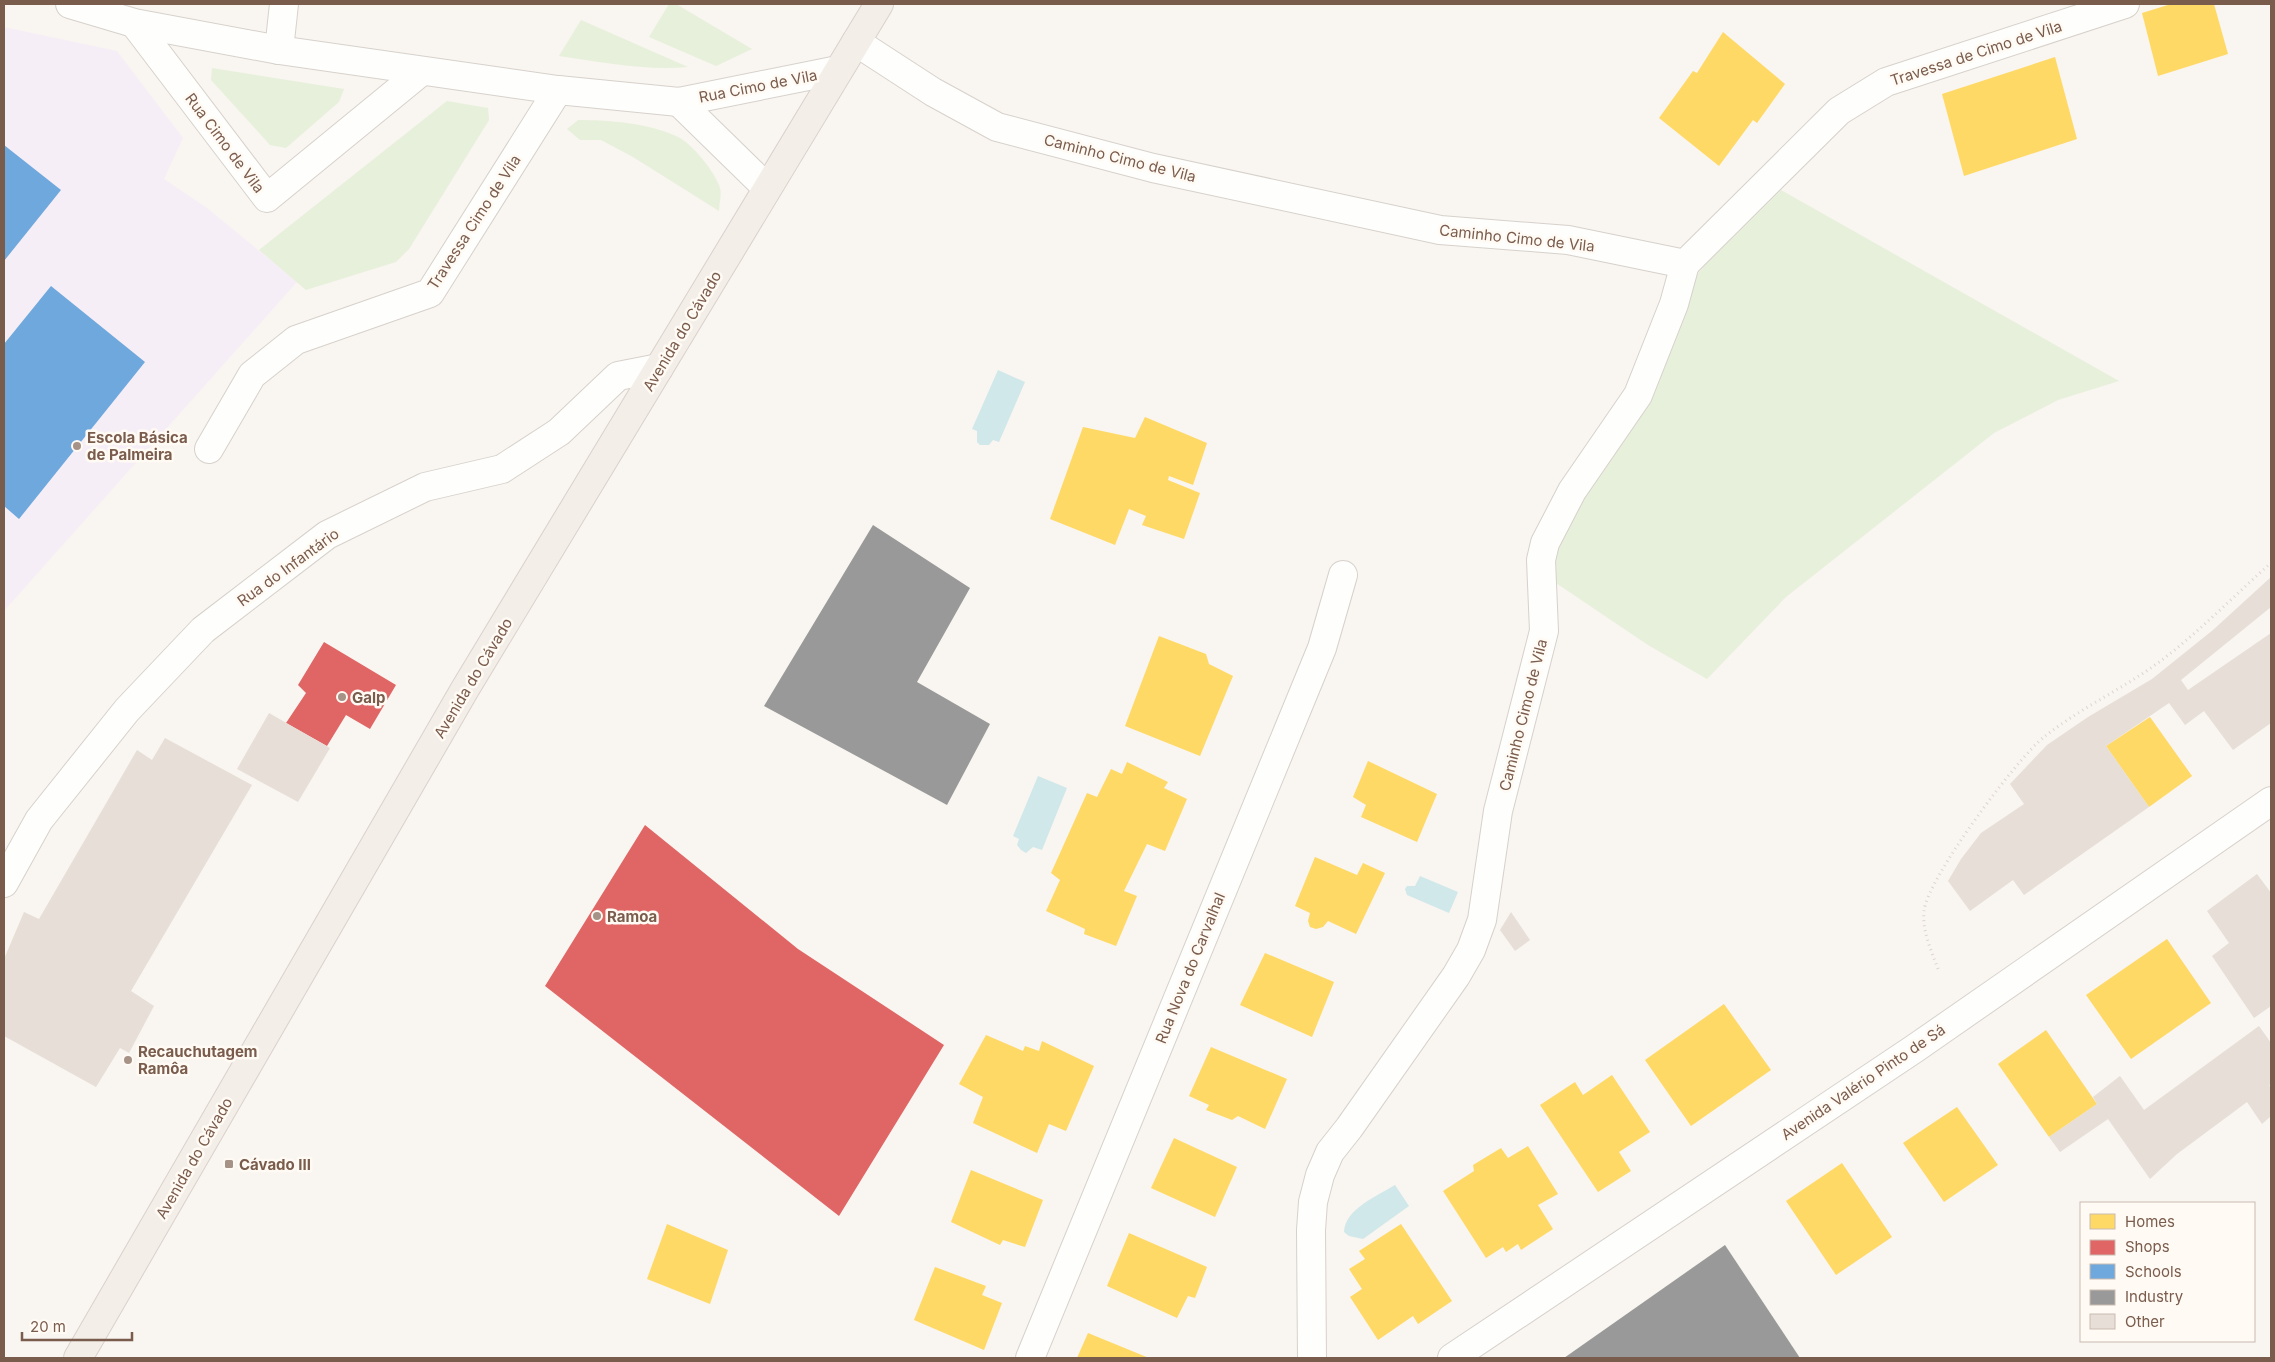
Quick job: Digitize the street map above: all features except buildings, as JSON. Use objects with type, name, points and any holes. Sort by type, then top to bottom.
[{"type":"main road","name":"Avenida do Cávado","points":[[78,1358],[465,689],[879,4]]},
{"type":"street","name":"Rua Cimo de Vila","points":[[70,4],[134,23],[279,50],[558,90],[679,102],[838,70]]},
{"type":"street","points":[[279,50],[284,4]]},
{"type":"street","name":"Travessa de Cimo de Vila","points":[[1684,264],[1839,111],[1886,82],[2125,4]]},
{"type":"street","name":"Rua Cimo de Vila","points":[[134,23],[267,198],[422,71]]},
{"type":"street","name":"Caminho Cimo de Vila","points":[[856,42],[933,92],[997,127],[1163,170],[1440,230],[1568,240],[1684,264],[1674,304],[1638,395],[1572,491],[1545,543],[1541,560],[1544,632],[1498,811],[1482,920],[1471,950],[1456,976],[1350,1128],[1330,1152],[1320,1175],[1313,1202],[1311,1230],[1312,1358]]},
{"type":"street","name":"Travessa Cimo de Vila","points":[[209,449],[252,375],[296,340],[430,293],[558,90]]},
{"type":"street","name":"Rua Cimo de Vila","points":[[679,102],[767,188]]},
{"type":"street","name":"Rua do Infantário","points":[[4,882],[39,820],[127,710],[203,630],[327,535],[425,487],[502,469],[559,432],[618,376],[659,368]]},
{"type":"street","name":"Rua Nova do Carvalhal","points":[[1030,1358],[1322,648],[1343,575]]},
{"type":"street","name":"Avenida Valério Pinto de Sá","points":[[1452,1358],[1914,1048],[2271,801]]},
{"type":"path","points":[[1938,969],[1926,935],[1924,909],[1942,868],[2015,767],[2042,738],[2083,709],[2146,671],[2205,624],[2271,563]]},
{"type":"shaded area","name":"Escola Básica de Palmeira","points":[[4,27],[117,51],[183,138],[164,179],[207,208],[297,282],[4,611]]},
{"type":"green space","points":[[669,4],[676,4],[752,49],[716,66],[649,37]]},
{"type":"green space","points":[[581,20],[688,67],[639,67],[559,56]]},
{"type":"green space","points":[[212,68],[344,89],[339,102],[286,148],[270,145],[211,80]]},
{"type":"green space","points":[[447,101],[488,108],[489,120],[409,249],[396,262],[306,290],[259,250]]},
{"type":"green space","points":[[578,120],[640,125],[676,136],[689,145],[713,174],[721,193],[719,211],[633,157],[601,140],[580,140],[567,129]]},
{"type":"green space","points":[[1781,190],[2119,381],[2058,400],[1994,433],[1786,597],[1707,679],[1648,645],[1553,581],[1551,560],[1690,283],[1707,263]]},
{"type":"water","points":[[998,370],[1025,382],[999,442],[993,440],[989,445],[980,445],[977,442],[977,431],[972,429]]},
{"type":"water","points":[[1038,776],[1067,788],[1042,850],[1033,847],[1026,853],[1017,845],[1019,839],[1013,836]]},
{"type":"water","points":[[1420,876],[1458,892],[1449,913],[1407,895],[1405,889],[1407,886],[1415,886]]},
{"type":"water","points":[[1395,1185],[1409,1206],[1363,1239],[1349,1236],[1344,1232],[1350,1216],[1356,1210]]},
{"type":"place","name":"Escola Básica de Palmeira","points":[[77,446]]},
{"type":"place","name":"Galp","points":[[342,697]]},
{"type":"place","name":"Ramoa","points":[[597,916]]},
{"type":"place","name":"Recauchutagem Ramôa","points":[[128,1060]]},
{"type":"place","name":"Cávado III","points":[[229,1164]]}]
